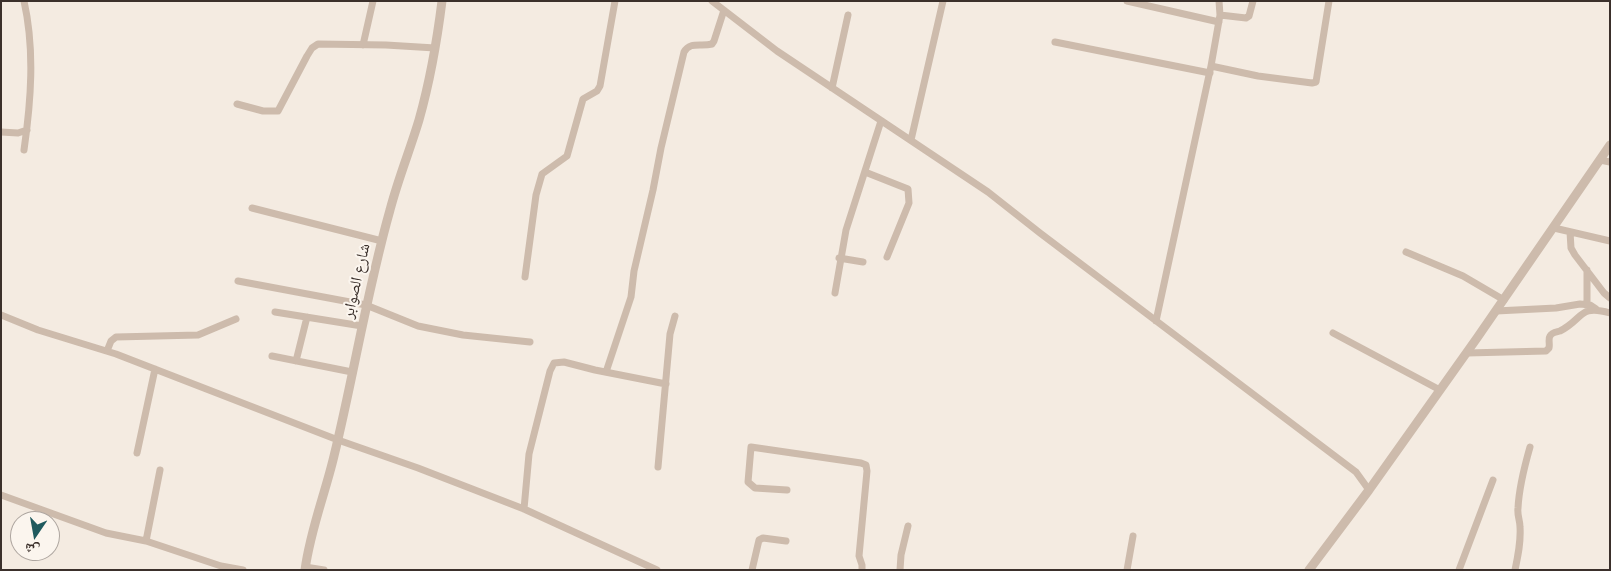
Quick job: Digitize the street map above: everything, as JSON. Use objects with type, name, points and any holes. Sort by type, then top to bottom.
[{"type":"street","points":[[24,1],[29,29],[31,65],[30,110],[24,150]]},
{"type":"street","points":[[363,45],[373,1]]},
{"type":"street","name":"شارع الصوابر","points":[[305,569],[338,440],[366,305],[390,209],[419,118],[436,48],[442,1]]},
{"type":"street","points":[[525,277],[536,195],[542,174],[567,156],[583,99],[597,91],[600,86],[615,1]]},
{"type":"street","points":[[911,140],[943,1]]},
{"type":"street","points":[[1127,1],[1219,18],[1246,18],[1249,16],[1253,1]]},
{"type":"street","points":[[1156,321],[1211,70],[1219,18],[1219,1]]},
{"type":"street","points":[[1054,42],[1211,70],[1312,83],[1316,82],[1329,1]]},
{"type":"street","points":[[714,2],[778,51],[1004,203],[1040,233],[1356,472],[1369,490]]},
{"type":"street","points":[[606,372],[631,297],[634,271],[664,131],[684,52],[687,47],[692,45],[712,44],[724,10]]},
{"type":"street","points":[[832,88],[848,15]]},
{"type":"street","points":[[237,104],[264,111],[278,111],[312,48],[318,44],[402,45],[436,48]]},
{"type":"street","points":[[835,293],[846,230],[881,121]]},
{"type":"street","points":[[1,132],[18,133],[27,130]]},
{"type":"street","points":[[1309,570],[1467,353],[1610,145]]},
{"type":"street","points":[[1600,160],[1610,162]]},
{"type":"street","points":[[864,172],[908,189],[909,203],[887,257]]},
{"type":"street","points":[[252,208],[382,241]]},
{"type":"street","points":[[1554,228],[1610,241]]},
{"type":"street","points":[[1570,232],[1571,248],[1604,294],[1610,298]]},
{"type":"street","points":[[1406,252],[1463,276],[1504,300]]},
{"type":"street","points":[[840,258],[863,262]]},
{"type":"street","points":[[1587,270],[1587,304]]},
{"type":"street","points":[[238,281],[366,305],[418,326],[463,335],[530,342]]},
{"type":"street","points":[[1496,311],[1587,304],[1610,313]]},
{"type":"street","points":[[1467,353],[1546,351],[1549,348],[1549,337],[1551,334],[1562,329],[1584,312],[1596,309]]},
{"type":"street","points":[[275,312],[362,326]]},
{"type":"street","points":[[1,315],[38,330],[107,351],[524,509],[657,570]]},
{"type":"street","points":[[658,467],[670,334],[675,316]]},
{"type":"street","points":[[296,361],[307,317]]},
{"type":"street","points":[[107,351],[111,341],[116,336],[198,335],[236,319]]},
{"type":"street","points":[[1333,333],[1440,390]]},
{"type":"street","points":[[272,356],[352,372]]},
{"type":"street","points":[[524,509],[529,454],[551,366],[554,363],[564,362],[666,384]]},
{"type":"street","points":[[137,453],[155,369]]},
{"type":"street","points":[[787,490],[755,488],[748,482],[751,447],[862,463],[866,466],[859,556],[862,570]]},
{"type":"street","points":[[1515,570],[1520,546],[1520,527],[1517,517],[1519,493],[1530,447]]},
{"type":"street","points":[[146,541],[160,470]]},
{"type":"street","points":[[1459,570],[1494,480]]},
{"type":"street","points":[[1,495],[106,534],[146,541],[221,566],[243,570]]},
{"type":"street","points":[[900,570],[901,555],[908,526]]},
{"type":"street","points":[[1126,570],[1133,536]]},
{"type":"street","points":[[752,570],[759,540],[763,538],[786,541]]},
{"type":"street","points":[[305,569],[324,570]]}]
